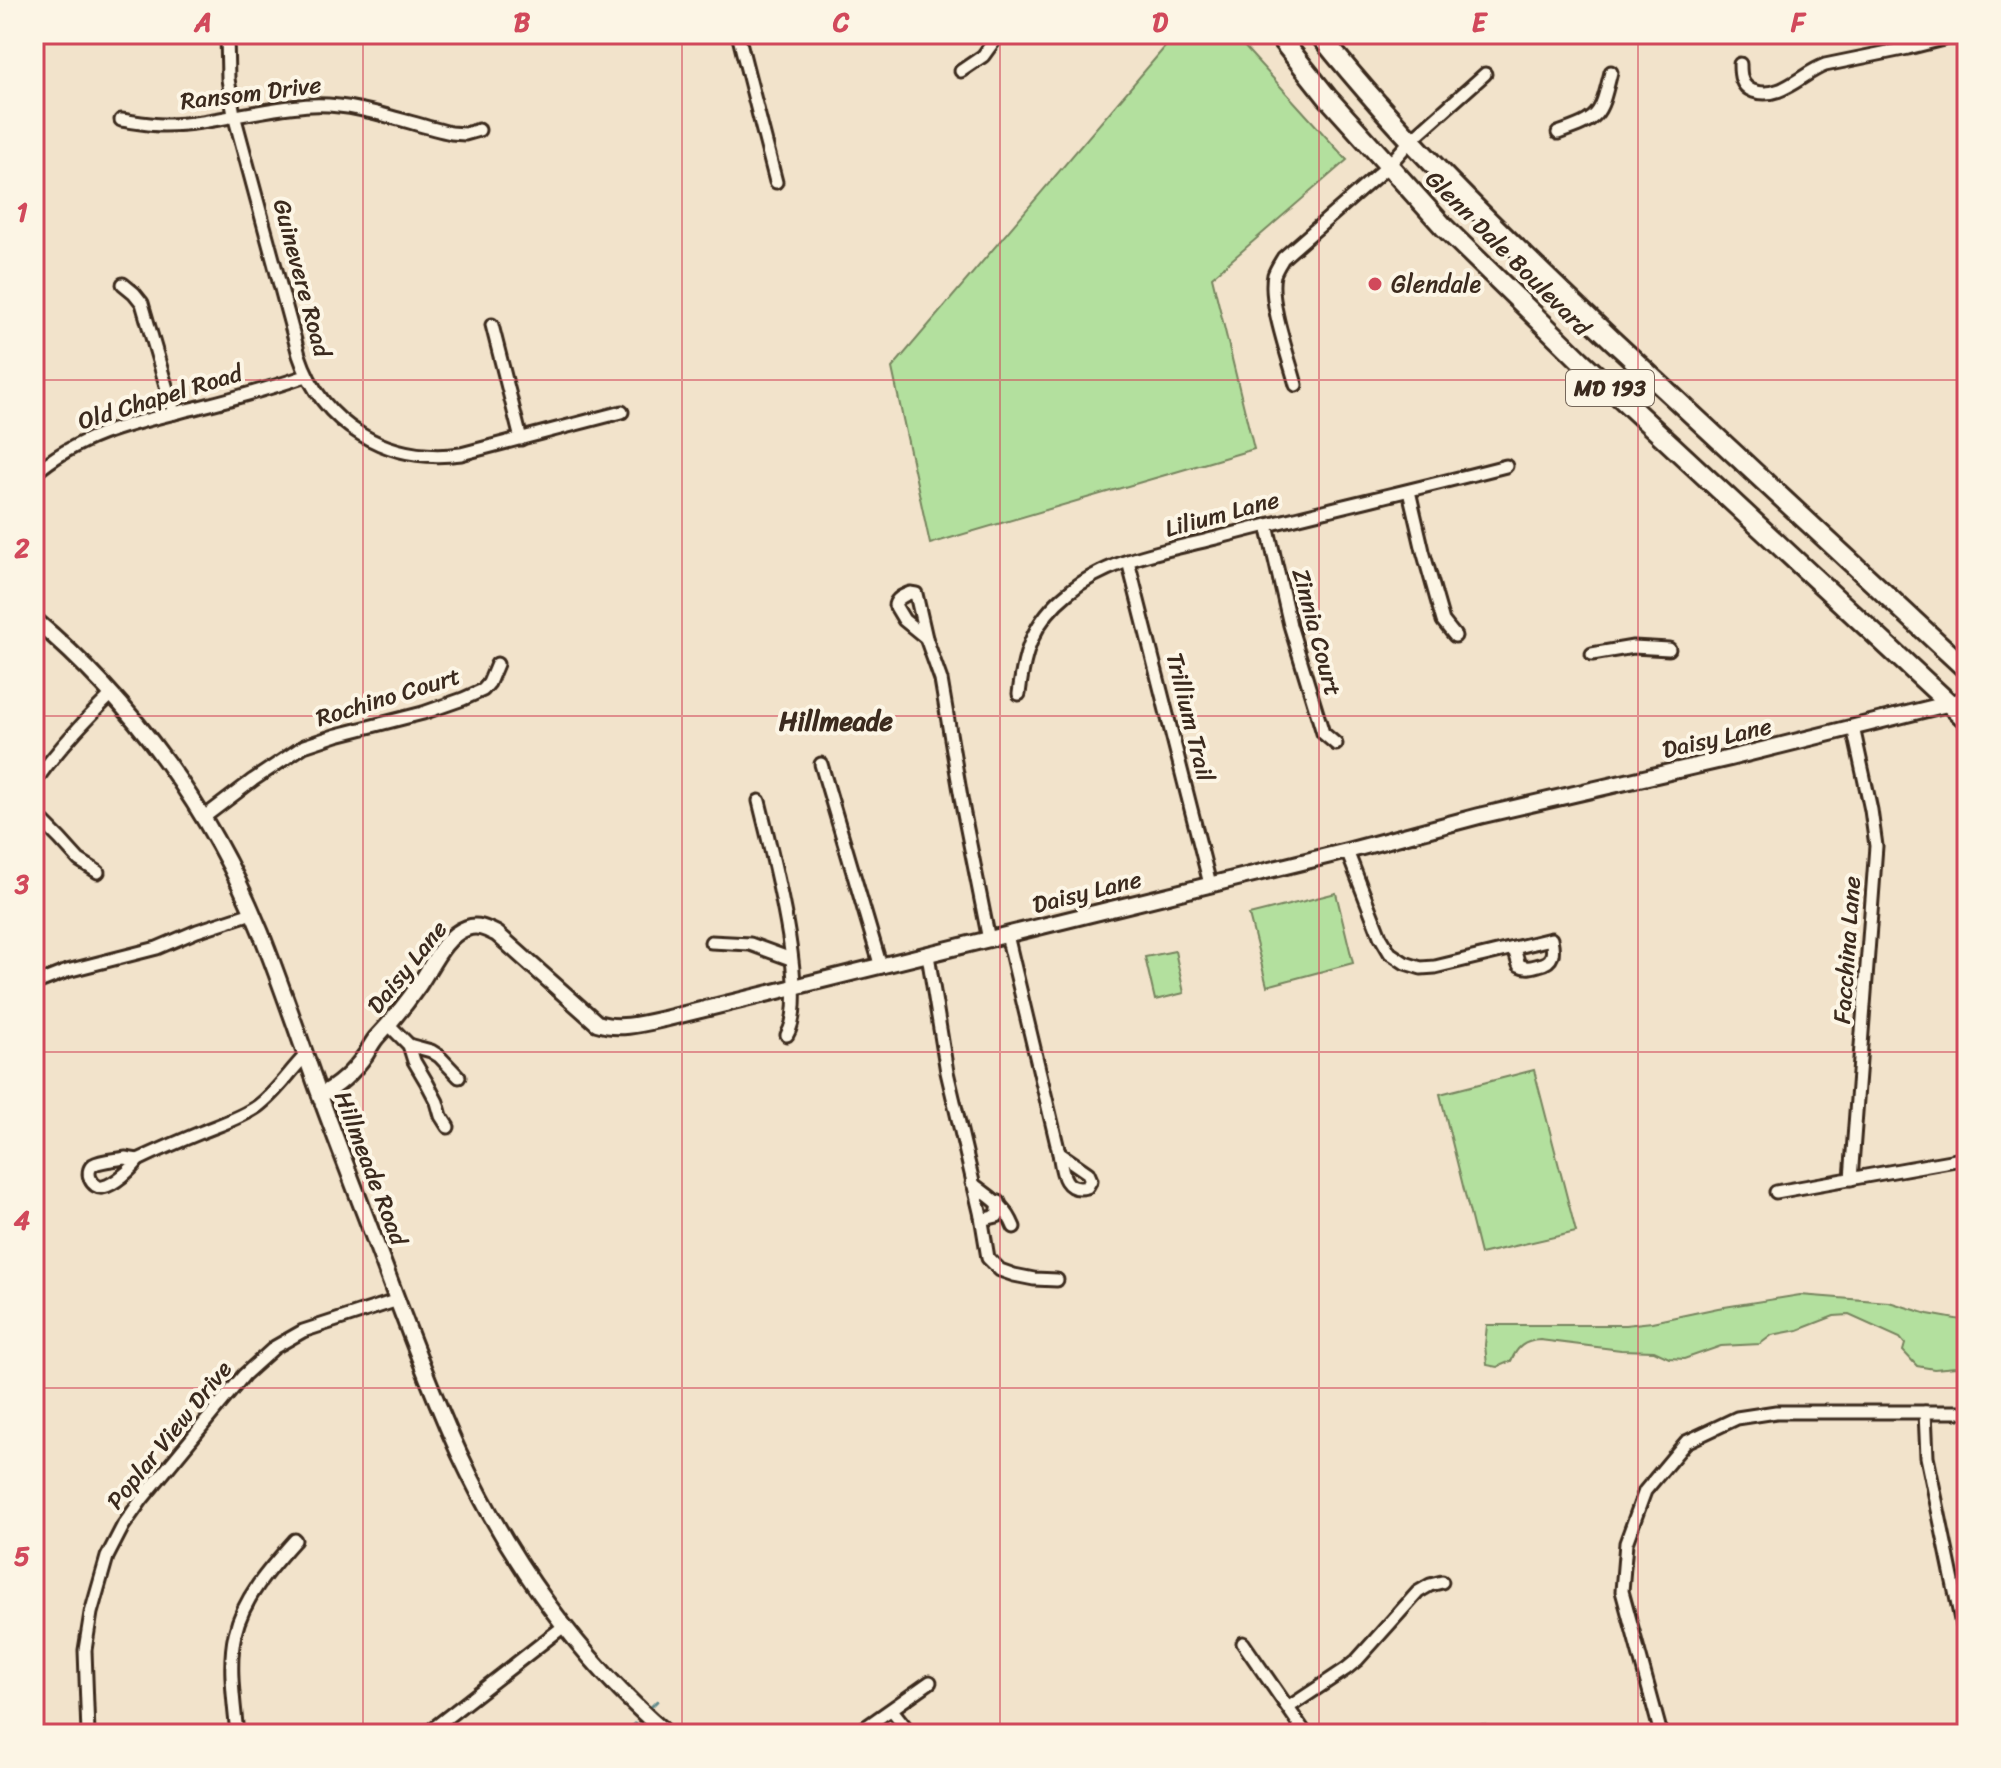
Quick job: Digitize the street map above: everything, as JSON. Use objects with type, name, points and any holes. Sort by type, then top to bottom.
[{"type":"main road","name":"Glenn Dale Boulevard","points":[[1277,34],[1327,97],[1444,227],[1580,360],[1959,701],[1967,720]]},
{"type":"main road","name":"Glenn Dale Boulevard","points":[[1319,34],[1411,140],[1489,222],[1967,670]]},
{"type":"street","name":"Guinevere Road","points":[[227,34],[228,79],[234,115],[306,376],[320,397],[347,425],[397,451],[443,457],[622,412]]},
{"type":"street","points":[[738,34],[776,182]]},
{"type":"street","points":[[961,71],[983,56],[999,34]]},
{"type":"street","points":[[1740,64],[1744,86],[1769,93],[1790,86],[1825,65],[1963,34]]},
{"type":"street","points":[[1558,133],[1594,118],[1602,104],[1611,72]]},
{"type":"street","points":[[1296,385],[1276,311],[1274,277],[1278,266],[1283,258],[1388,166],[1411,140],[1485,74]]},
{"type":"street","name":"Ransom Drive","points":[[121,120],[167,125],[292,107],[328,105],[360,109],[451,133],[465,134],[479,130]]},
{"type":"street","points":[[123,284],[142,303],[174,413]]},
{"type":"street","points":[[492,325],[521,439]]},
{"type":"street","name":"Old Chapel Road","points":[[34,474],[85,440],[306,376]]},
{"type":"street","name":"Lilium Lane","points":[[1019,694],[1023,663],[1040,621],[1068,592],[1097,574],[1128,561],[1506,466]]},
{"type":"street","points":[[1409,491],[1443,621],[1455,636]]},
{"type":"street","name":"Zinnia Court","points":[[1267,525],[1290,625],[1323,733],[1336,744]]},
{"type":"street","name":"Trillium Trail","points":[[1128,561],[1210,884]]},
{"type":"street","name":"Hillmeade Road","points":[[34,619],[112,694],[166,760],[203,818],[265,942],[442,1416],[478,1491],[518,1560],[564,1626],[667,1734]]},
{"type":"street","points":[[926,638],[941,680],[989,940]]},
{"type":"street","points":[[1592,654],[1633,647],[1669,649]]},
{"type":"street","name":"Rochino Court","points":[[203,818],[304,746],[463,699],[483,690],[497,664]]},
{"type":"street","points":[[34,783],[78,727],[112,694]]},
{"type":"street","name":"Daisy Lane","points":[[320,1095],[341,1082],[360,1061],[390,1026],[450,940],[466,928],[476,926],[497,934],[597,1023],[621,1026],[651,1022],[1959,701]]},
{"type":"street","name":"Facchina Lane","points":[[1851,1179],[1876,846],[1853,727]]},
{"type":"street","points":[[821,764],[881,967]]},
{"type":"street","points":[[759,801],[785,909],[791,959],[794,987],[792,1026],[787,1035]]},
{"type":"street","points":[[34,813],[79,860],[98,872]]},
{"type":"street","points":[[1347,851],[1380,936],[1390,953],[1405,963],[1421,968],[1435,967],[1514,949]]},
{"type":"street","points":[[34,984],[67,971],[157,948],[252,913]]},
{"type":"street","points":[[1007,935],[1059,1153]]},
{"type":"street","points":[[711,942],[750,944],[791,959]]},
{"type":"street","points":[[928,955],[947,1072],[988,1258],[1000,1270],[1034,1279],[1057,1280]]},
{"type":"street","points":[[390,1026],[409,1045],[448,1127]]},
{"type":"street","points":[[409,1045],[439,1056],[459,1077]]},
{"type":"street","points":[[138,1160],[236,1119],[259,1105],[306,1055]]},
{"type":"street","points":[[1776,1192],[1967,1158]]},
{"type":"street","points":[[972,1183],[999,1202],[1014,1227]]},
{"type":"street","points":[[981,1216],[985,1219],[997,1216],[999,1202]]},
{"type":"street","name":"Poplar View Drive","points":[[88,1734],[85,1650],[91,1613],[107,1557],[142,1499],[244,1375],[275,1347],[303,1331],[398,1300]]},
{"type":"street","points":[[1661,1734],[1622,1591],[1626,1543],[1645,1491],[1686,1442],[1737,1418],[1776,1412],[1967,1412]]},
{"type":"street","points":[[1925,1412],[1927,1457],[1967,1649]]},
{"type":"street","points":[[237,1734],[233,1646],[238,1624],[246,1603],[295,1540]]},
{"type":"street","points":[[1289,1707],[1357,1660],[1418,1592],[1442,1582]]},
{"type":"street","points":[[426,1734],[564,1626]]},
{"type":"street","points":[[1243,1643],[1306,1734]]},
{"type":"street","points":[[856,1734],[930,1682]]},
{"type":"street","points":[[892,1710],[911,1734]]},
{"type":"green space","points":[[1176,34],[1233,34],[1347,160],[1212,277],[1254,449],[930,544],[892,368]]},
{"type":"green space","points":[[1336,893],[1353,963],[1267,986],[1249,915]]},
{"type":"green space","points":[[1175,951],[1184,993],[1155,1000],[1145,957]]},
{"type":"green space","points":[[1534,1070],[1576,1232],[1480,1254],[1440,1094]]},
{"type":"green space","points":[[1800,1295],[1889,1302],[1928,1314],[1967,1321],[1967,1366],[1934,1369],[1917,1366],[1903,1351],[1905,1344],[1900,1338],[1849,1315],[1834,1316],[1798,1330],[1772,1335],[1760,1344],[1721,1346],[1684,1359],[1669,1358],[1654,1351],[1540,1340],[1522,1346],[1511,1361],[1497,1367],[1487,1365],[1487,1325],[1625,1325]]},
{"type":"waterway","points":[[651,1707],[657,1701]]},
{"type":"waterway","points":[[625,1734],[636,1723]]},
{"type":"place","name":"Glendale","points":[[1375,284]]},
{"type":"district","name":"Hillmeade","points":[[836,721]]}]
